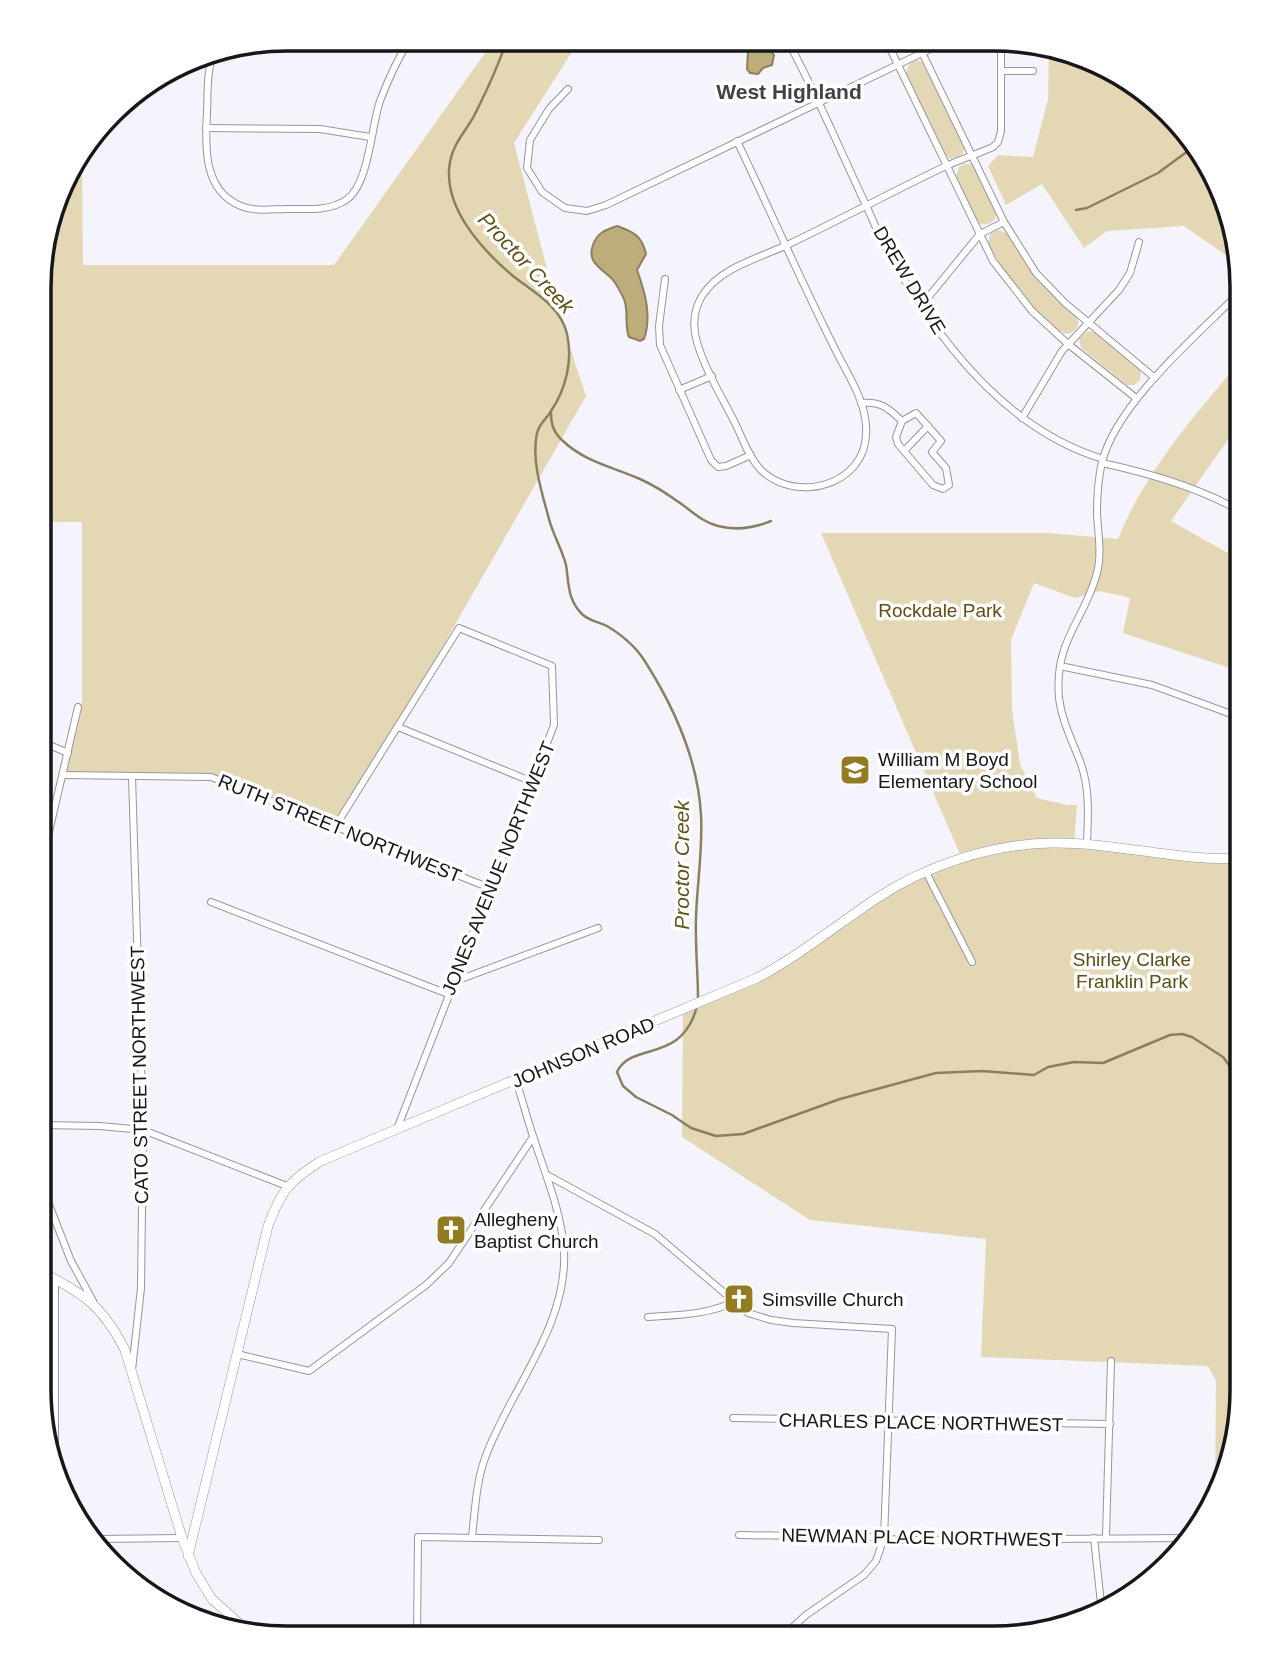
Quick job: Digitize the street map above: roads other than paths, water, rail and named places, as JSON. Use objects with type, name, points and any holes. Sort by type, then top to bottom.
[{"type":"street","points":[[209,65],[206,128],[208,168],[213,180],[226,197],[240,206],[254,209],[313,209],[329,207],[346,200],[358,187],[380,102],[405,51]]},
{"type":"street","name":"DREW DRIVE","points":[[792,51],[889,254],[921,306],[960,359],[988,389],[1022,418],[1074,450],[1166,480],[1230,505]]},
{"type":"street","points":[[891,51],[993,261],[1032,311],[1068,344],[1136,398]]},
{"type":"street","points":[[568,89],[549,109],[530,140],[527,168],[541,192],[565,208],[587,211],[607,205],[926,51]]},
{"type":"street","points":[[737,141],[787,245],[861,404],[866,425],[866,442],[855,465],[843,475],[813,487],[799,488],[782,484],[759,468],[747,451],[696,341],[695,313],[702,296],[711,284],[722,276],[787,245],[947,165],[993,147],[998,142],[1001,131],[1001,51]]},
{"type":"street","points":[[922,53],[1004,222],[1036,273],[1087,321],[1155,378]]},
{"type":"street","points":[[1001,71],[1033,71]]},
{"type":"street","points":[[206,128],[320,129],[370,137]]},
{"type":"street","points":[[921,306],[980,234],[1004,222]]},
{"type":"street","points":[[1022,418],[1068,344],[1119,290],[1130,273],[1139,242]]},
{"type":"street","points":[[665,279],[658,338],[711,460],[718,467],[726,466],[751,455]]},
{"type":"street","points":[[1087,843],[1086,786],[1063,718],[1059,698],[1060,666],[1067,638],[1097,573],[1098,484],[1102,461],[1112,436],[1136,398],[1230,302]]},
{"type":"street","points":[[679,390],[712,376]]},
{"type":"street","points":[[861,404],[876,401],[886,406],[902,421]]},
{"type":"street","points":[[916,413],[928,426],[941,441],[932,452],[946,468],[949,485],[943,489],[933,485],[896,438],[902,421],[916,413]]},
{"type":"street","points":[[904,451],[928,426]]},
{"type":"street","name":"JONES AVENUE NORTHWEST","points":[[397,1130],[554,725],[552,666],[459,628],[398,727]]},
{"type":"street","points":[[1060,666],[1152,685],[1230,714]]},
{"type":"street","points":[[51,820],[78,707]]},
{"type":"street","points":[[335,827],[398,727],[533,782]]},
{"type":"street","points":[[51,746],[68,753]]},
{"type":"street","name":"RUTH STREET NORTHWEST","points":[[63,775],[211,777],[491,888]]},
{"type":"street","name":"CATO STREET NORTHWEST","points":[[132,776],[143,1130],[141,1288],[132,1372]]},
{"type":"street","name":"JOHNSON ROAD","points":[[188,1556],[268,1226],[287,1186],[321,1161],[776,968],[878,897],[926,872],[971,856],[1049,843],[1087,843],[1199,857],[1230,858]]},
{"type":"street","points":[[926,872],[972,962]]},
{"type":"street","points":[[211,902],[448,994]]},
{"type":"street","points":[[453,982],[598,928]]},
{"type":"street","points":[[472,1537],[484,1460],[542,1342],[562,1284],[564,1251],[558,1214],[516,1080]]},
{"type":"street","points":[[51,1125],[143,1130],[287,1186]]},
{"type":"street","points":[[237,1354],[309,1371],[354,1339],[426,1285],[449,1263],[533,1137]]},
{"type":"street","points":[[547,1175],[656,1234],[748,1312],[771,1320],[892,1329],[884,1538],[876,1561],[864,1576],[794,1626]]},
{"type":"street","points":[[51,1210],[71,1261],[94,1303],[117,1334],[132,1372],[143,1416],[188,1556],[212,1599],[231,1619]]},
{"type":"street","points":[[51,1277],[94,1303]]},
{"type":"street","points":[[55,1279],[55,1431]]},
{"type":"street","points":[[648,1317],[693,1314],[724,1307],[734,1301]]},
{"type":"street","points":[[1106,1538],[1111,1361]]},
{"type":"street","name":"CHARLES PLACE NORTHWEST","points":[[733,1419],[1110,1424]]},
{"type":"street","name":"NEWMAN PLACE NORTHWEST","points":[[739,1535],[901,1540],[1178,1538]]},
{"type":"street","points":[[104,1539],[182,1538]]},
{"type":"street","points":[[417,1626],[418,1538],[599,1540]]},
{"type":"street","points":[[1094,1538],[1101,1601]]},
{"type":"waterway","name":"Proctor Creek","points":[[503,51],[484,96],[452,155],[449,178],[452,195],[466,225],[477,240],[513,276],[545,300],[564,324],[569,344],[569,364],[556,402],[537,433],[535,454],[538,476],[551,525],[566,565],[574,603],[586,617],[607,626],[624,638],[642,657],[666,698],[690,755],[701,815],[696,928],[698,999]]},
{"type":"waterway","points":[[1076,210],[1087,208],[1158,173],[1187,152]]},
{"type":"waterway","points":[[551,413],[555,432],[572,448],[590,459],[650,484],[707,522],[725,528],[739,528],[771,521]]},
{"type":"waterway","name":"Proctor Creek","points":[[697,1006],[690,1025],[680,1037],[669,1045],[633,1057],[617,1072],[623,1086],[636,1097],[691,1128],[716,1136],[743,1134],[840,1099],[936,1073],[982,1071],[1034,1075],[1048,1067],[1074,1062],[1103,1063],[1170,1035],[1192,1037],[1223,1057],[1230,1066]]},
{"type":"place","name":"William M Boyd Elementary School","points":[[855,770]]},
{"type":"place","name":"Allegheny Baptist Church","points":[[451,1230]]},
{"type":"place","name":"Simsville Church","points":[[739,1299]]},
{"type":"district","name":"West Highland","points":[[789,92]]},
{"type":"park label","name":"Rockdale Park","points":[[940,610]]},
{"type":"park label","name":"Shirley Clarke Franklin Park","points":[[1132,970]]}]
